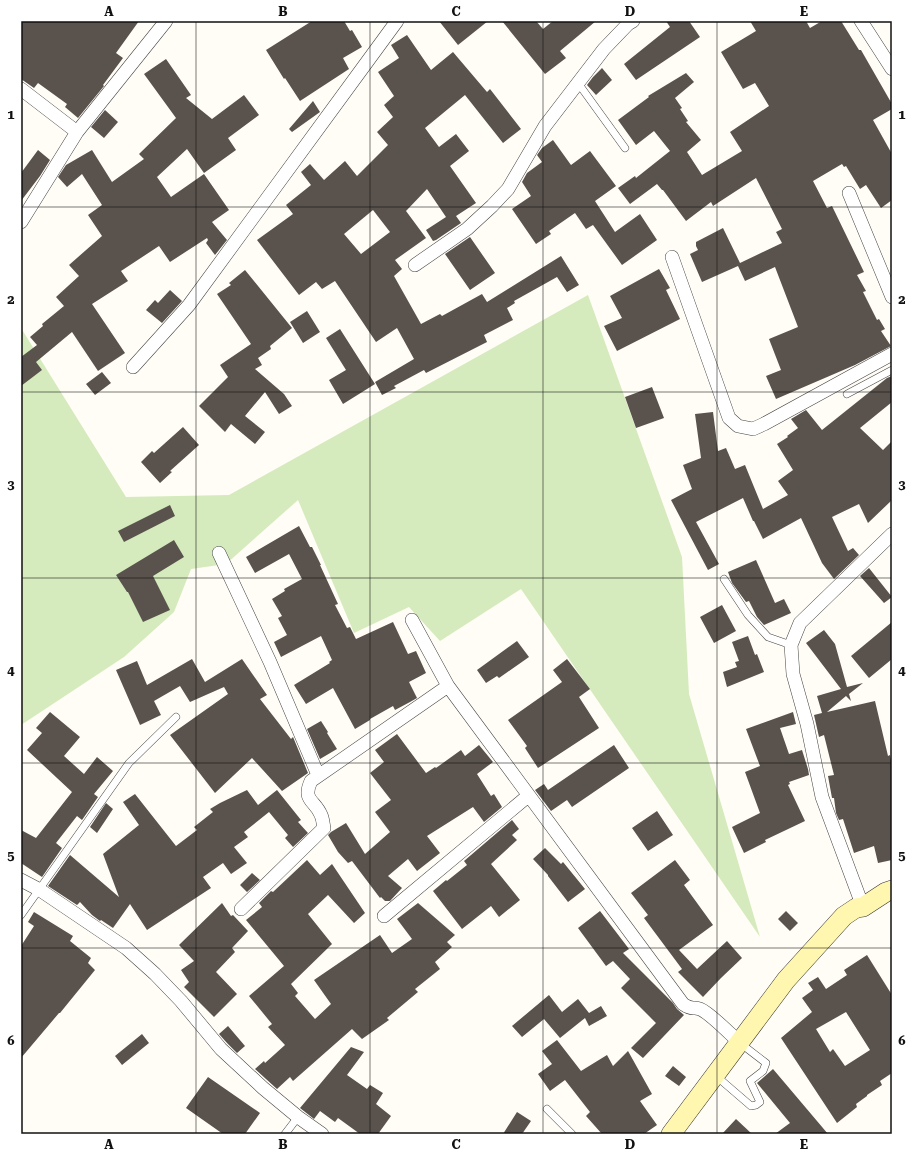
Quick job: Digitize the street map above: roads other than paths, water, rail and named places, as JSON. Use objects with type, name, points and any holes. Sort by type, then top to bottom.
[{"type":"street","points":[[21,222],[77,132],[166,21]]},
{"type":"street","points":[[133,367],[189,305],[397,21]]},
{"type":"street","points":[[414,265],[467,229],[508,189],[545,126],[604,49],[628,24],[633,21]]},
{"type":"street","points":[[861,21],[892,69]]},
{"type":"street","points":[[21,89],[77,132]]},
{"type":"street","points":[[849,193],[892,297]]},
{"type":"street","points":[[672,257],[729,418],[738,426],[753,429],[764,424],[892,354]]},
{"type":"street","points":[[863,907],[822,797],[808,724],[794,674],[791,645],[800,623],[892,534]]},
{"type":"street","points":[[219,553],[270,662],[318,775]]},
{"type":"street","points":[[412,620],[448,686],[683,1004],[688,1008],[701,1009],[739,1042]]},
{"type":"street","points":[[241,909],[324,828],[321,814],[308,794],[308,788],[311,781],[448,686]]},
{"type":"street","points":[[384,916],[528,796]]},
{"type":"street","points":[[21,880],[40,890],[126,948],[181,1001],[221,1048],[263,1088],[298,1117],[322,1134]]},
{"type":"street","points":[[671,1134],[786,980],[844,916],[856,908],[863,907],[886,892],[892,890]]},
{"type":"lane","points":[[578,83],[625,148]]},
{"type":"lane","points":[[848,394],[892,370]]},
{"type":"lane","points":[[724,579],[748,615],[768,637],[791,645]]},
{"type":"lane","points":[[21,915],[129,763],[176,717]]},
{"type":"lane","points":[[715,1075],[751,1106],[760,1102],[750,1081],[763,1070],[766,1063],[739,1042]]},
{"type":"lane","points":[[547,1109],[572,1134]]},
{"type":"lane","points":[[285,1134],[298,1117]]}]
